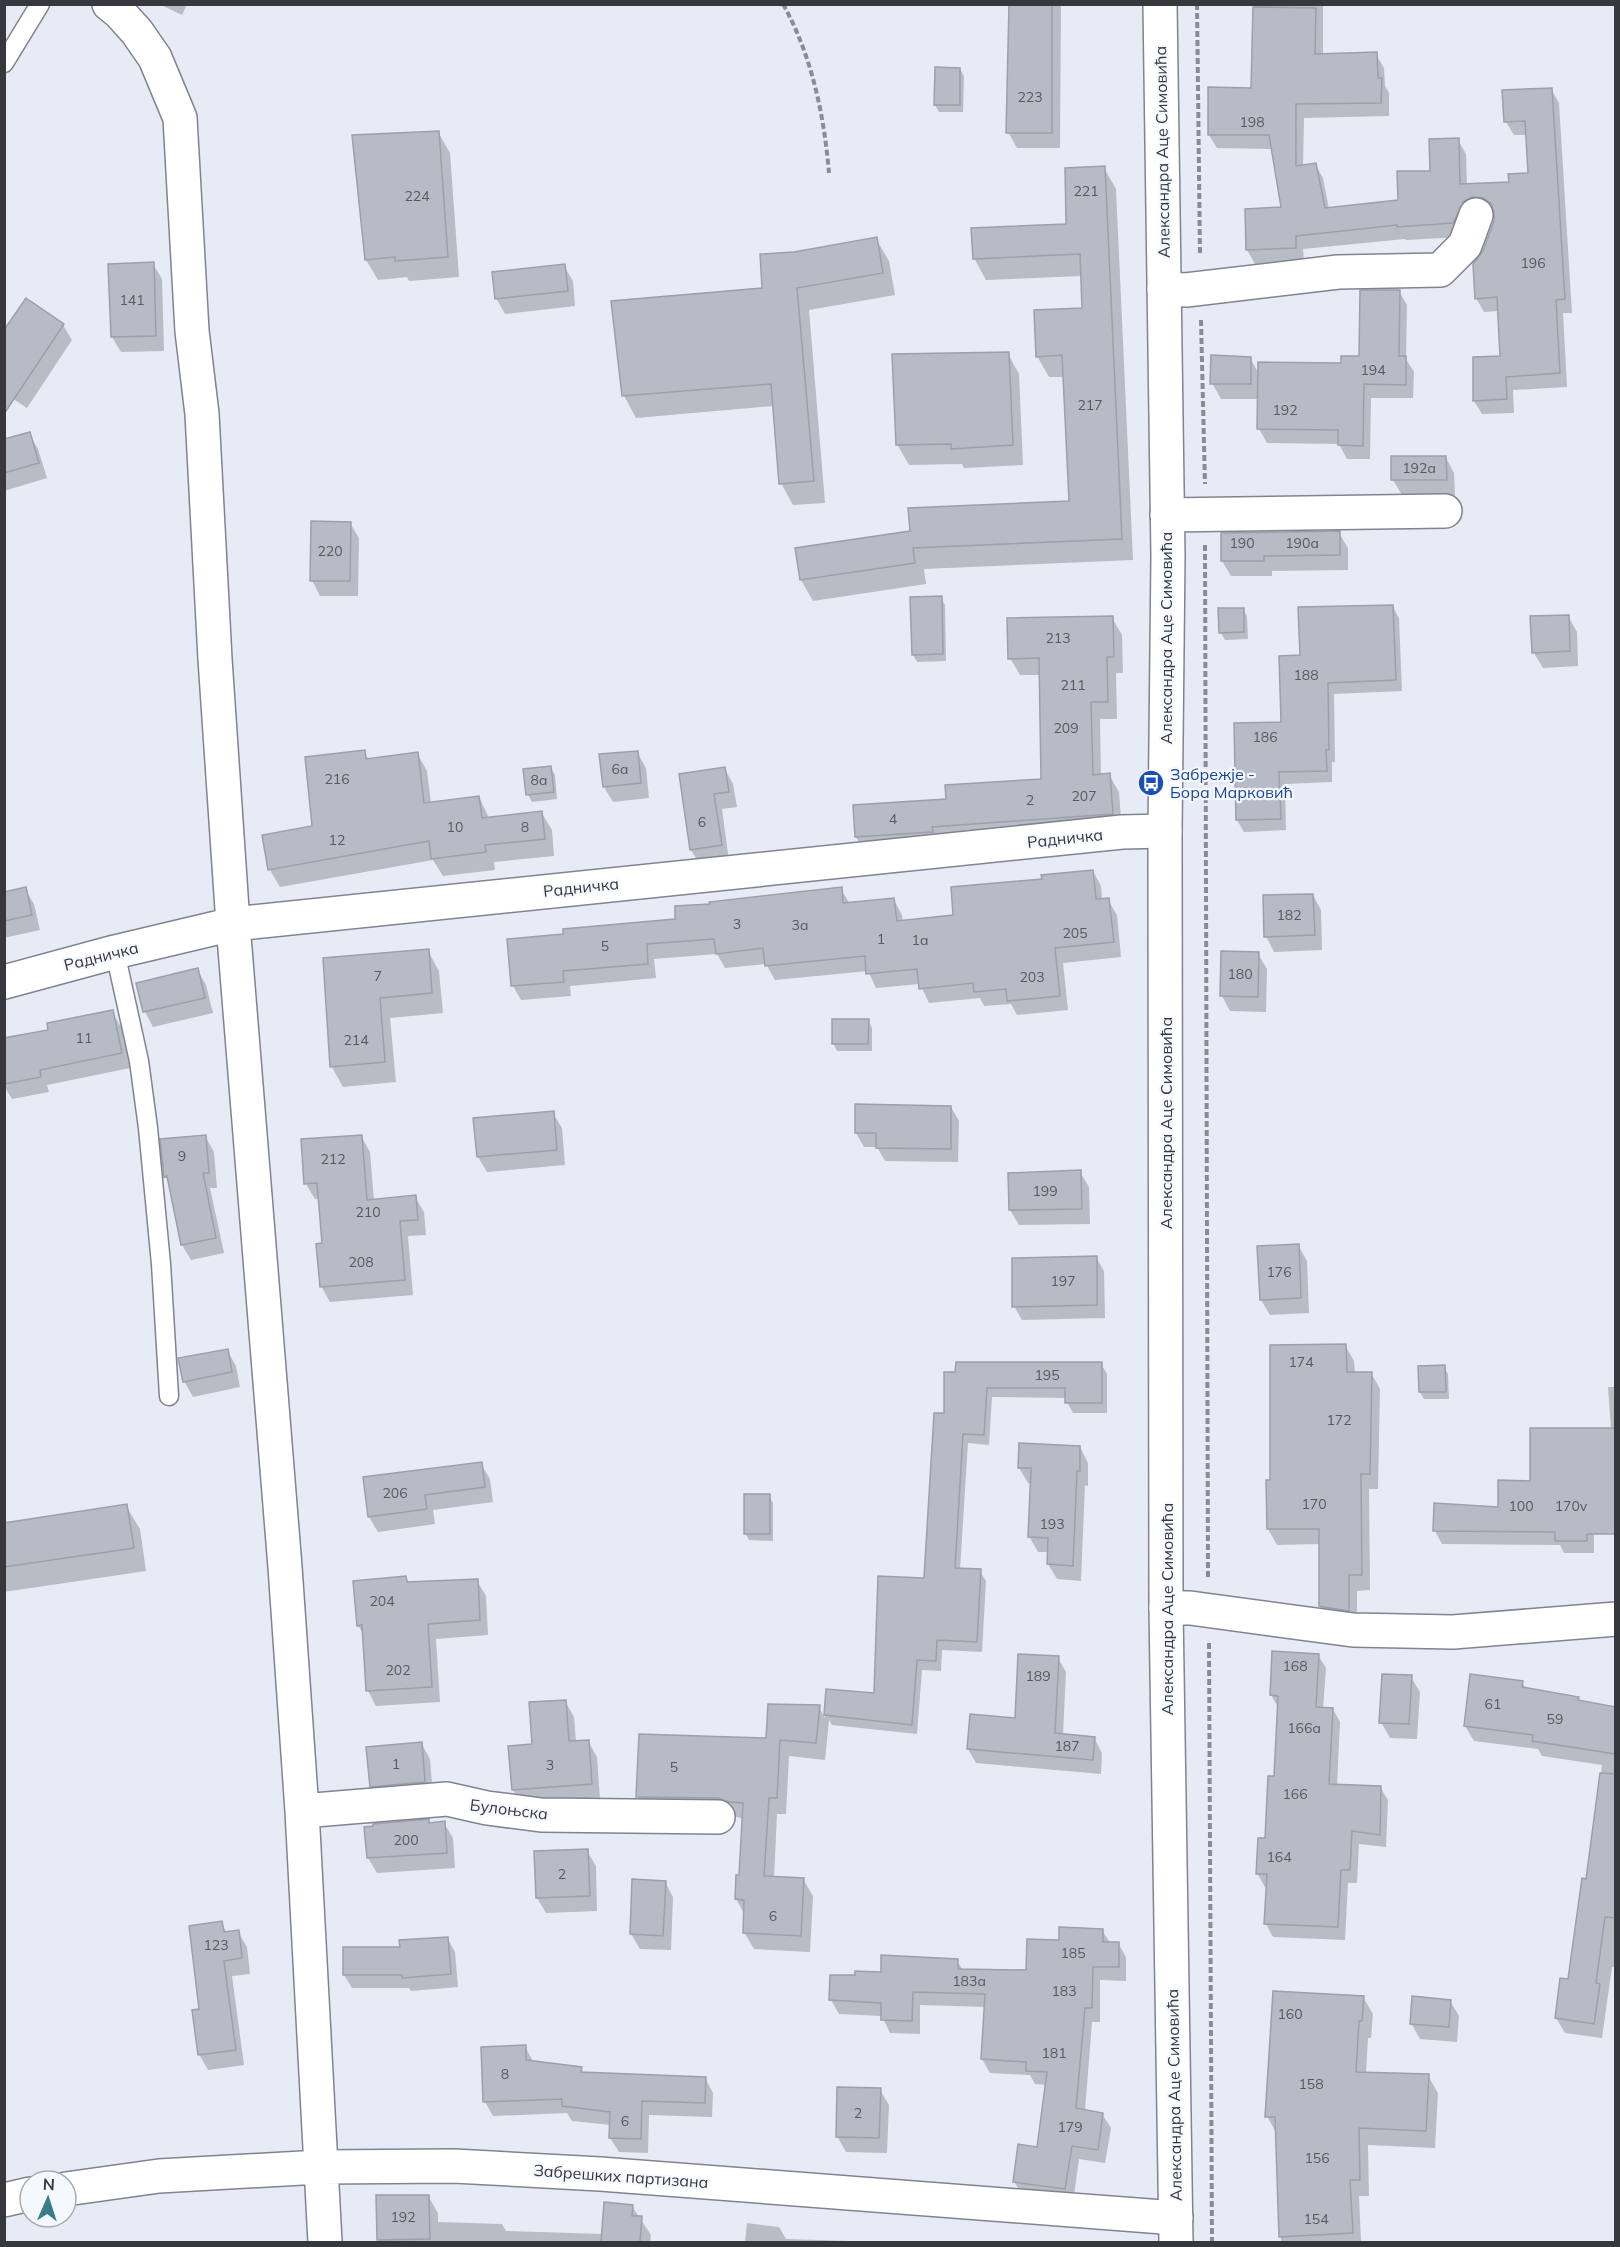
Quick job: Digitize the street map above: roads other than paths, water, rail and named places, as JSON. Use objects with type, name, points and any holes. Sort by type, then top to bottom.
[{"type":"street","points":[[109,4],[137,32],[155,58],[180,118],[192,330],[202,414],[215,659],[233,924],[283,1543],[302,1811],[326,2242]]},
{"type":"street","name":"Александра Аце Симовића","points":[[1160,4],[1167,515],[1166,1608],[1176,2230]]},
{"type":"street","points":[[1164,289],[1200,288],[1338,272],[1440,270],[1465,245],[1476,215]]},
{"type":"street","points":[[1167,515],[1445,511]]},
{"type":"street","name":"Радничка","points":[[4,981],[233,924],[1122,832],[1165,831]]},
{"type":"street","points":[[1166,1608],[1190,1608],[1353,1630],[1453,1632],[1616,1620]]},
{"type":"street","name":"Булоњска","points":[[302,1811],[447,1799],[487,1808],[541,1815],[718,1817]]},
{"type":"street","name":"Забрешких партизана","points":[[78,2187],[159,2176],[321,2168],[454,2166],[600,2174],[1176,2230]]},
{"type":"lane","points":[[4,63],[40,4]]},
{"type":"lane","points":[[115,952],[140,1061],[161,1264],[169,1396]]},
{"type":"place","name":"Забрежје - Бора Марковић","points":[[1151,783]]}]
